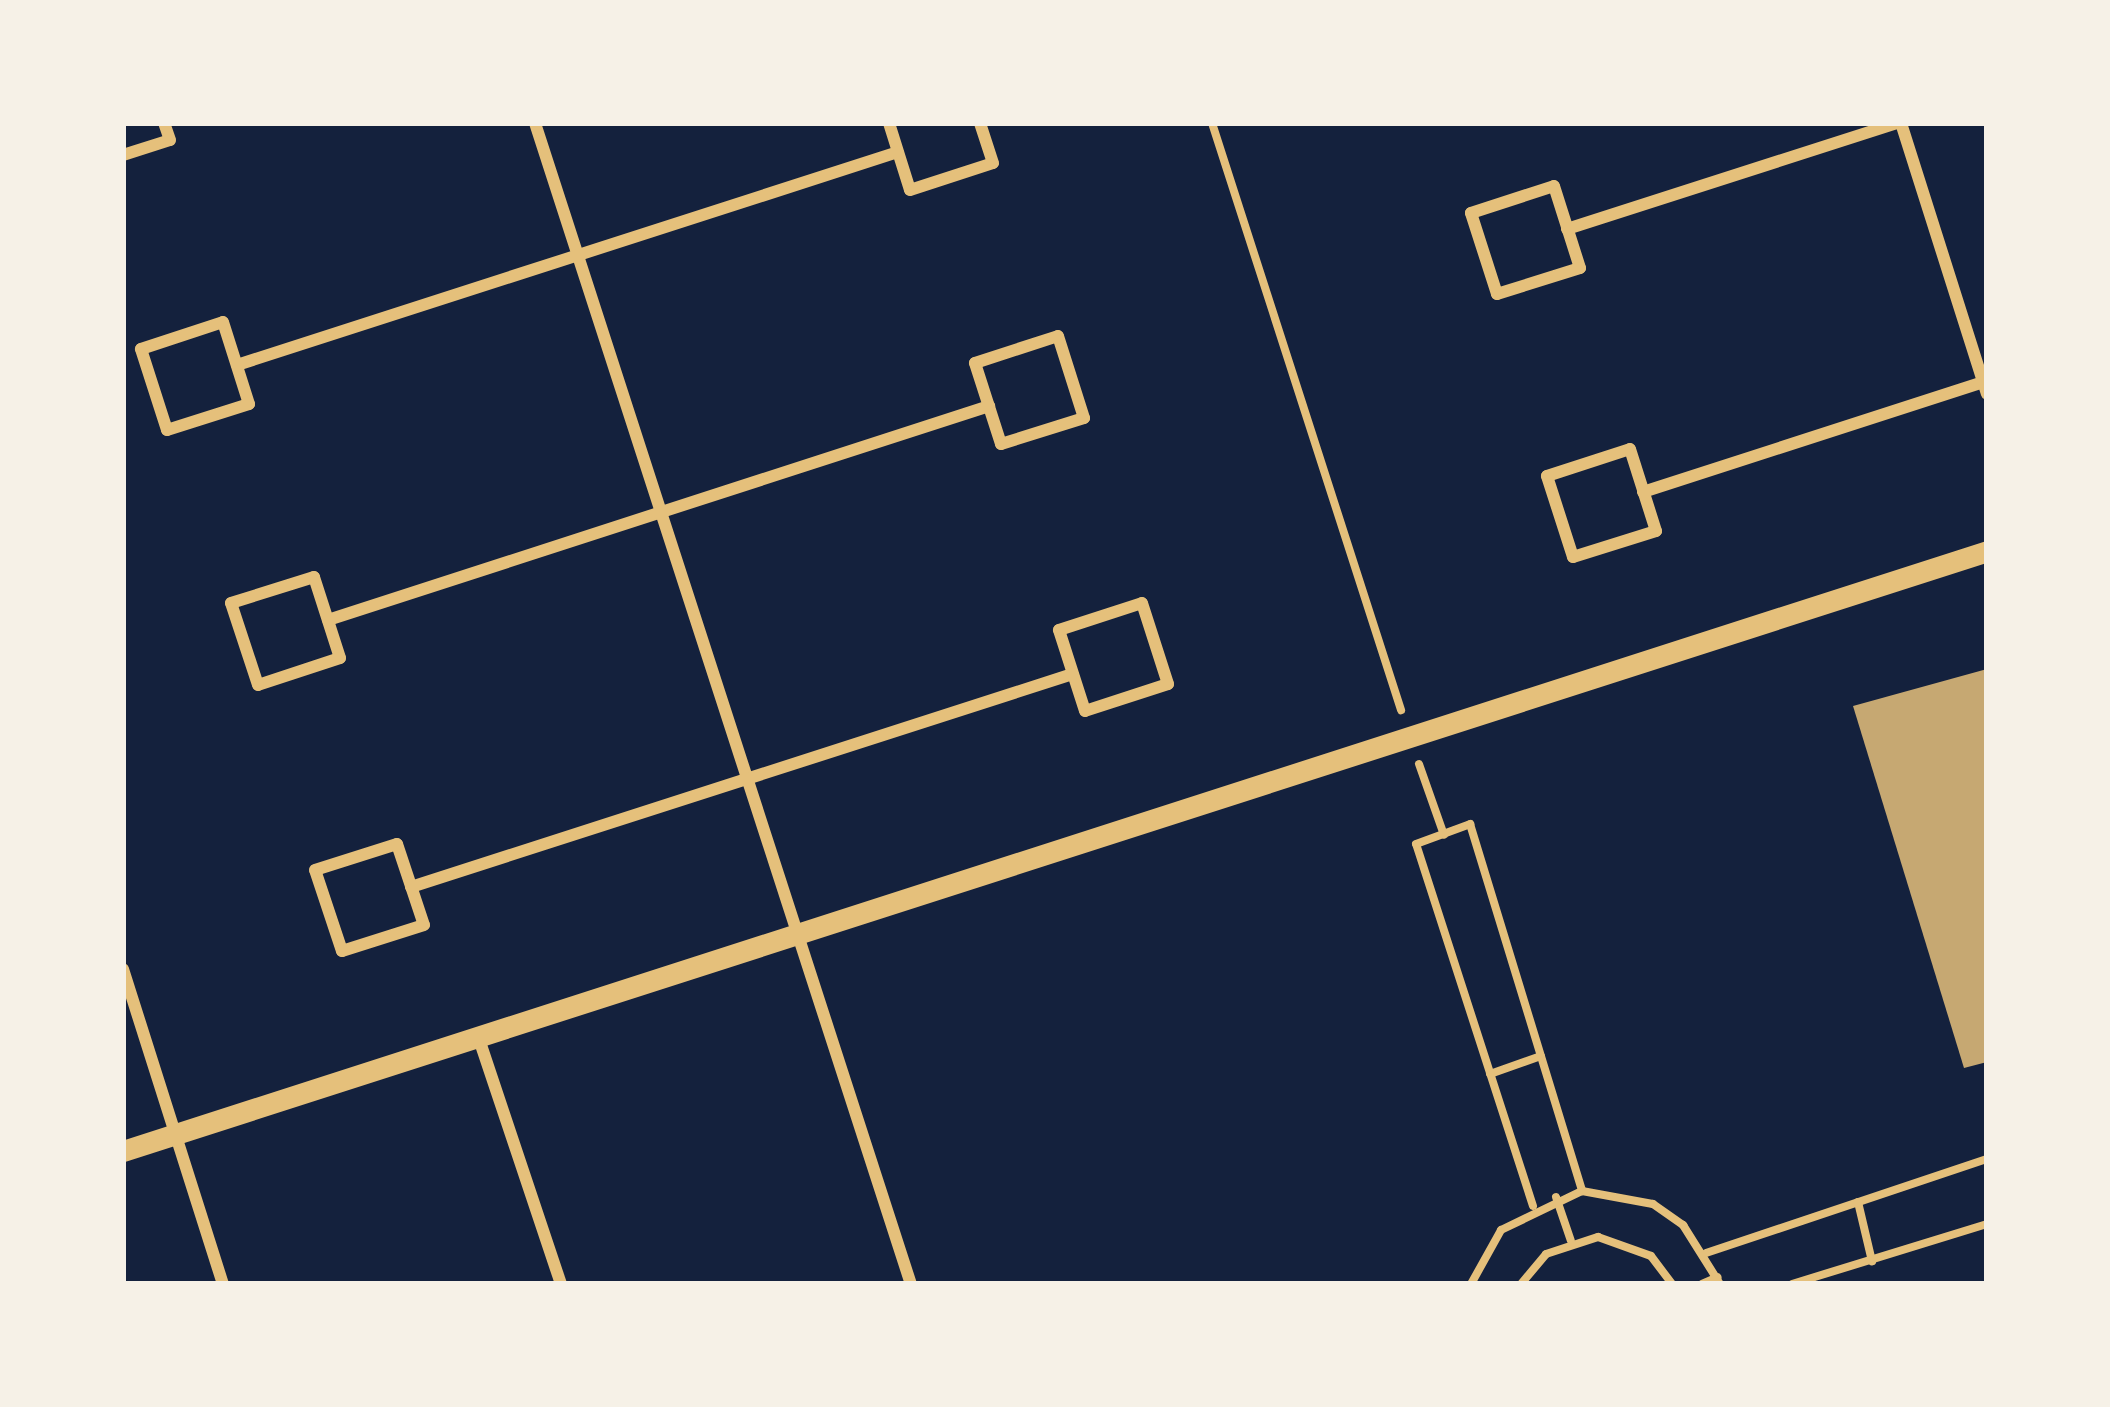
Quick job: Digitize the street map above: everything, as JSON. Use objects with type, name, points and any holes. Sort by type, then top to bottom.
[{"type":"street","points":[[123,155],[170,140],[164,123]]},
{"type":"street","points":[[535,123],[911,1284]]},
{"type":"street","points":[[889,123],[910,190],[993,163],[980,123]]},
{"type":"street","points":[[1568,229],[1899,123],[1986,386],[1643,492]]},
{"type":"street","points":[[237,365],[898,152]]},
{"type":"street","points":[[1554,186],[1568,229],[1580,268],[1497,294],[1471,213],[1554,186]]},
{"type":"street","points":[[223,322],[237,365],[249,404],[167,430],[141,349],[223,322]]},
{"type":"street","points":[[1058,337],[1084,418],[1001,444],[989,406],[975,363],[1058,337]]},
{"type":"street","points":[[328,620],[989,406]]},
{"type":"street","points":[[1630,449],[1643,492],[1656,531],[1574,557],[1547,476],[1630,449]]},
{"type":"street","points":[[123,1151],[1987,551]]},
{"type":"street","points":[[314,577],[328,620],[340,658],[258,685],[231,603],[314,577]]},
{"type":"street","points":[[1142,603],[1168,684],[1085,711],[1073,674],[1059,630],[1142,603]]},
{"type":"street","points":[[411,887],[1073,674]]},
{"type":"street","points":[[397,844],[411,887],[424,925],[342,952],[315,871],[397,844]]},
{"type":"street","points":[[123,969],[223,1284]]},
{"type":"street","points":[[478,1036],[561,1284]]},
{"type":"path","points":[[1212,123],[1444,835]]},
{"type":"path","points":[[1533,1206],[1416,844],[1470,824],[1582,1191]]},
{"type":"path","points":[[1490,1074],[1541,1056]]},
{"type":"path","points":[[1706,1253],[1987,1159]]},
{"type":"path","points":[[1472,1284],[1502,1230],[1533,1206],[1582,1191],[1653,1204],[1706,1253],[1719,1281],[1702,1284]]},
{"type":"path","points":[[1556,1196],[1571,1241]]},
{"type":"path","points":[[1858,1202],[1872,1261]]},
{"type":"path","points":[[1792,1284],[1987,1224]]},
{"type":"path","points":[[1521,1284],[1571,1241],[1627,1242],[1672,1284]]},
{"type":"building","points":[[1987,669],[1987,1062],[1964,1068],[1853,706]]}]
